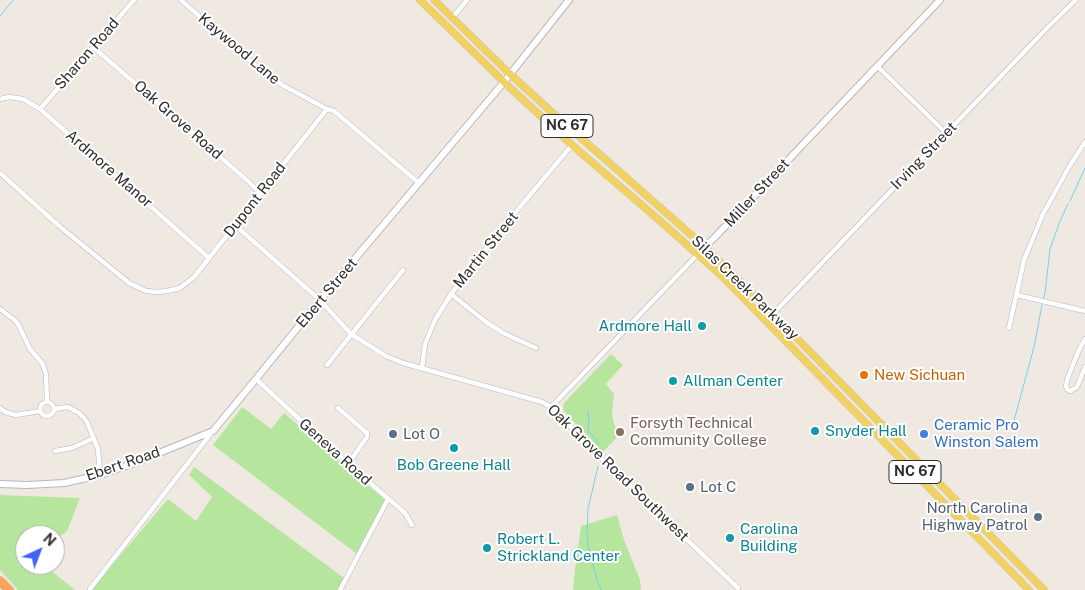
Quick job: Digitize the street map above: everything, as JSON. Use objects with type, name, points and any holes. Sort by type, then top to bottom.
[{"type":"highway","points":[[0,580],[9,590]]},
{"type":"main road","name":"Silas Creek Parkway","points":[[420,0],[572,145],[698,254],[739,293],[1029,590]]},
{"type":"main road","name":"Silas Creek Parkway","points":[[434,0],[556,116],[705,247],[1044,590]]},
{"type":"main road","name":"Ebert Street","points":[[213,431],[320,300],[504,82],[569,0]]},
{"type":"main road","name":"Miller Street","points":[[698,254],[940,0]]},
{"type":"main road","name":"Ebert Road","points":[[0,484],[64,483],[100,475],[213,431]]},
{"type":"main road","points":[[886,444],[891,441],[893,442],[935,485],[944,488]]},
{"type":"street","name":"Sharon Road","points":[[40,109],[134,0]]},
{"type":"street","name":"Kaywood Lane","points":[[182,0],[264,73],[284,86],[334,111],[418,184]]},
{"type":"street","points":[[452,18],[467,0]]},
{"type":"street","name":"Irving Street","points":[[773,314],[1076,0]]},
{"type":"street","name":"Oak Grove Road","points":[[94,47],[248,180],[261,194]]},
{"type":"street","points":[[877,66],[946,133]]},
{"type":"street","name":"Ardmore Manor","points":[[0,99],[9,97],[24,99],[40,109],[209,258]]},
{"type":"street","name":"Dupont Road","points":[[0,173],[58,225],[137,288],[153,292],[180,288],[194,277],[328,109]]},
{"type":"street","points":[[1009,328],[1024,260],[1044,214],[1069,167],[1085,142]]},
{"type":"street","name":"Martin Street","points":[[422,368],[426,344],[435,320],[450,294],[572,145]]},
{"type":"street","name":"Oak Grove Road Southwest","points":[[236,226],[320,300],[351,334],[386,356],[403,363],[542,402],[550,407],[606,463],[738,588]]},
{"type":"street","name":"Miller Street","points":[[550,407],[698,254]]},
{"type":"street","points":[[327,365],[403,270]]},
{"type":"street","points":[[450,294],[503,334],[536,348]]},
{"type":"street","points":[[1017,295],[1085,311]]},
{"type":"street","points":[[0,309],[16,321],[30,349],[42,363],[46,374],[47,402]]},
{"type":"street","points":[[1085,339],[1067,380],[1067,389],[1070,391],[1077,387],[1085,367]]},
{"type":"street","name":"Geneva Road","points":[[256,379],[348,464],[405,513],[412,524]]},
{"type":"street","points":[[47,402],[51,403],[54,409],[51,415],[48,416],[44,416],[40,411],[41,404],[47,402]]},
{"type":"street","points":[[54,409],[68,407],[80,413],[88,422],[98,449],[100,475]]},
{"type":"street","points":[[0,408],[5,412],[16,415],[40,411]]},
{"type":"street","points":[[338,408],[367,433],[367,437],[348,464]]},
{"type":"street","name":"Ebert Street","points":[[90,589],[213,431]]},
{"type":"street","points":[[55,450],[72,448],[94,438]]},
{"type":"street","points":[[340,590],[388,499]]},
{"type":"green space","points":[[611,354],[623,365],[606,384],[614,394],[612,413],[614,424],[620,434],[603,452],[563,410],[564,403]]},
{"type":"green space","points":[[242,407],[271,429],[284,413],[385,500],[357,554],[213,445]]},
{"type":"green space","points":[[194,467],[344,578],[337,590],[91,590],[168,499],[196,521],[212,497],[189,475]]},
{"type":"green space","points":[[0,495],[80,498],[65,532],[65,525],[15,525],[15,575],[56,575],[75,590],[18,590],[0,570]]},
{"type":"green space","points":[[617,515],[624,540],[640,580],[641,590],[573,590],[581,526]]},
{"type":"waterway","points":[[0,16],[13,0]]},
{"type":"waterway","points":[[1070,201],[1085,168]]},
{"type":"waterway","points":[[1043,299],[1050,249],[1068,204]]},
{"type":"waterway","points":[[1012,428],[1034,347],[1042,305]]},
{"type":"waterway","points":[[588,411],[588,430],[599,445]]},
{"type":"waterway","points":[[598,466],[588,509],[587,535],[589,550],[601,590]]},
{"type":"place","name":"Ardmore Hall","points":[[702,326]]},
{"type":"place","name":"New Sichuan","points":[[864,375]]},
{"type":"place","name":"Allman Center","points":[[673,381]]},
{"type":"place","name":"Snyder Hall","points":[[815,431]]},
{"type":"place","name":"Forsyth Technical Community College","points":[[620,432]]},
{"type":"place","name":"Lot O","points":[[393,434]]},
{"type":"place","name":"Ceramic Pro Winston Salem","points":[[924,434]]},
{"type":"place","name":"Bob Greene Hall","points":[[454,448]]},
{"type":"place","name":"Lot C","points":[[690,487]]},
{"type":"place","name":"North Carolina Highway Patrol","points":[[1038,517]]},
{"type":"place","name":"Carolina Building","points":[[730,538]]},
{"type":"place","name":"Robert L. Strickland Center","points":[[487,548]]}]
